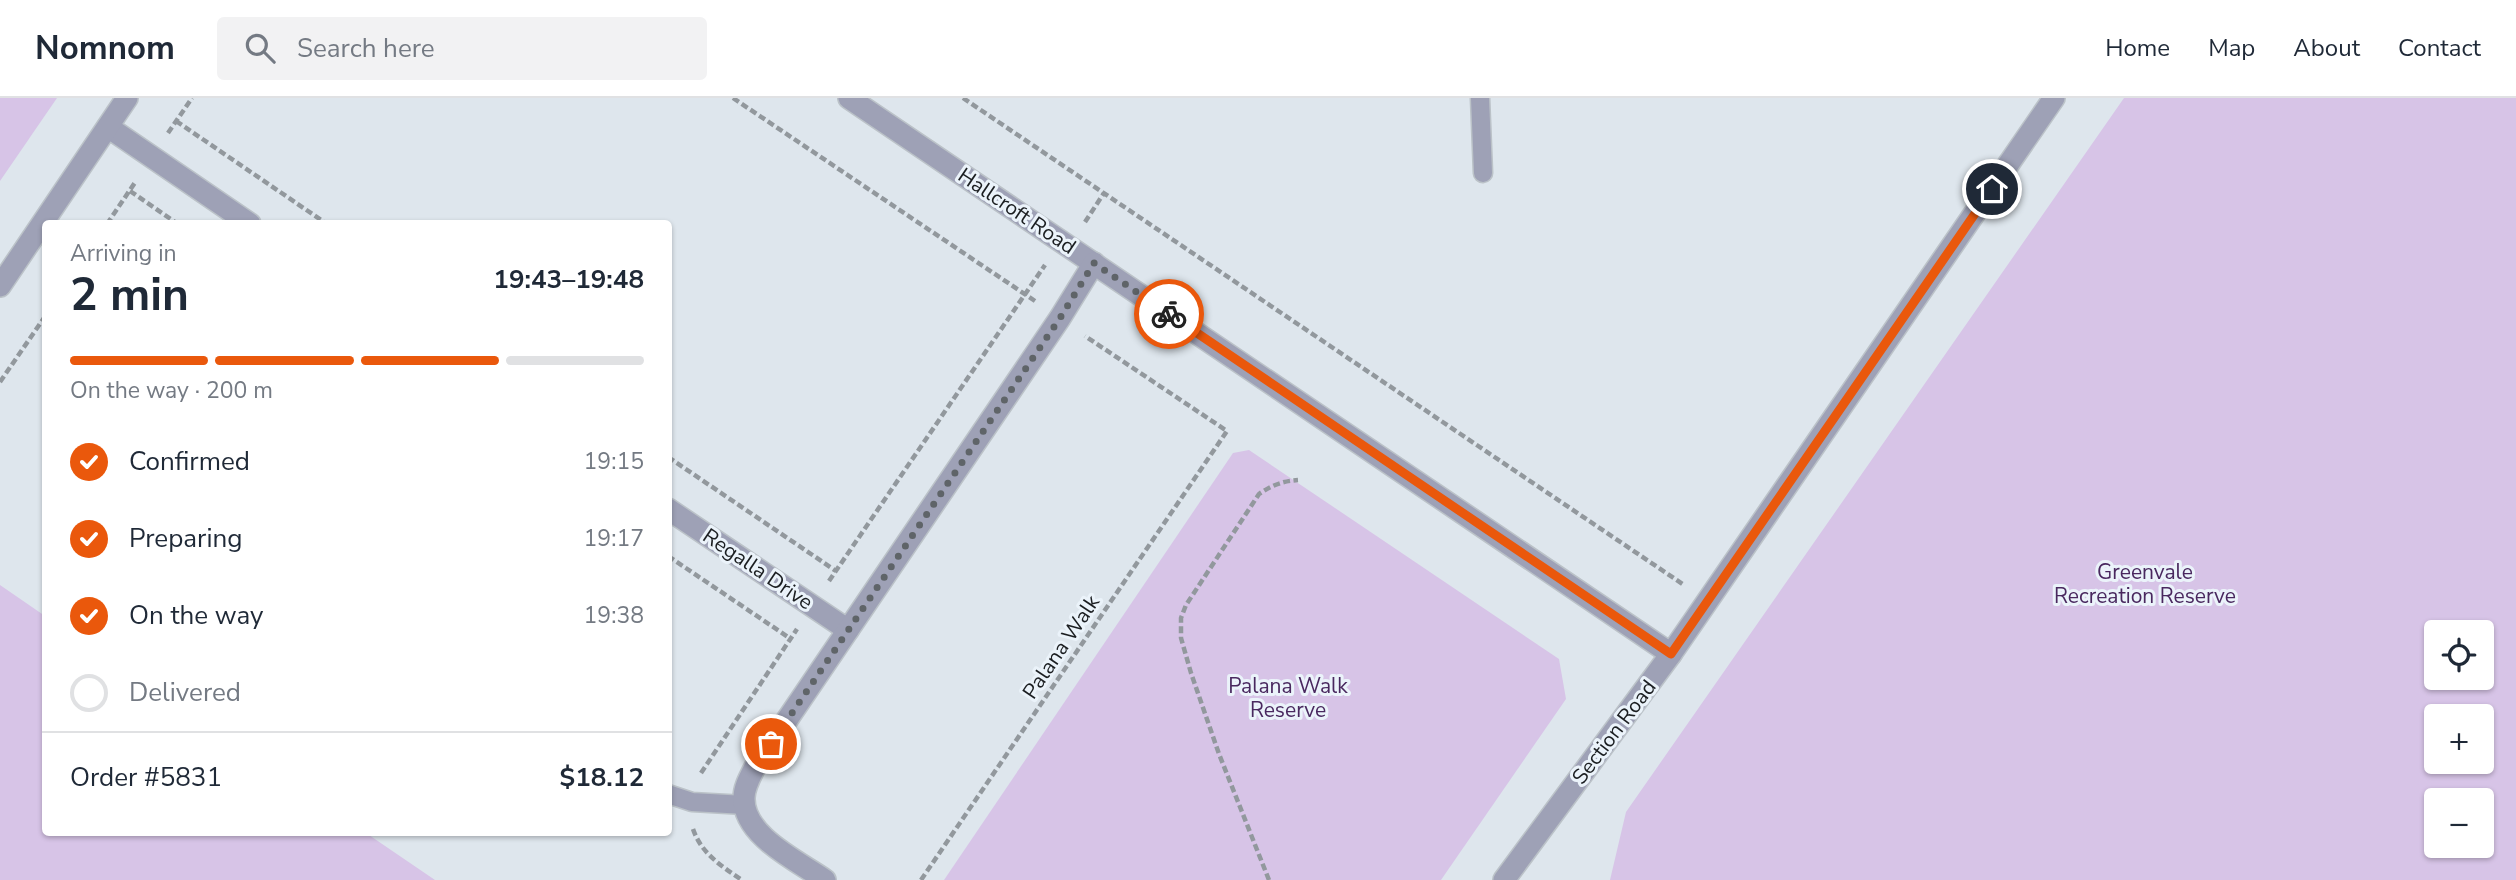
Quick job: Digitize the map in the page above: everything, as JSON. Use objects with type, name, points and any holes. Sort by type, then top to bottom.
[{"type":"street","points":[[45,220],[127,98]]},
{"type":"street","name":"Hallcroft Road","points":[[849,98],[1671,654]]},
{"type":"street","name":"Section Road","points":[[1504,880],[1671,654],[2054,98]]},
{"type":"street","points":[[108,127],[244,220]]},
{"type":"street","points":[[0,286],[42,224]]},
{"type":"street","points":[[825,880],[753,828],[745,805],[746,786],[755,767],[1060,318],[1094,263]]},
{"type":"street","name":"Regalla Drive","points":[[672,512],[848,630]]},
{"type":"lane","points":[[1480,98],[1483,173]]},
{"type":"lane","points":[[672,795],[692,802],[745,805]]},
{"type":"path","points":[[733,98],[1060,318]]},
{"type":"path","points":[[962,98],[1708,601]]},
{"type":"path","points":[[176,121],[321,220]]},
{"type":"path","points":[[130,191],[172,220]]},
{"type":"path","points":[[701,772],[1025,295]]},
{"type":"path","name":"Palana Walk","points":[[921,880],[1227,431],[1060,318]]},
{"type":"path","points":[[0,382],[42,321]]},
{"type":"path","points":[[672,460],[836,571]]},
{"type":"path","points":[[1269,880],[1219,754],[1191,673],[1181,638],[1181,618],[1186,605],[1259,494],[1270,486],[1298,480]]},
{"type":"path","points":[[672,559],[791,639]]},
{"type":"green space","points":[[0,98],[57,98],[0,181]]},
{"type":"green space","name":"Greenvale Recreation Reserve","points":[[2124,98],[2516,98],[2516,880],[1610,880],[1626,812]]},
{"type":"green space","name":"Palana Walk Reserve","points":[[1249,450],[1559,659],[1566,699],[1441,880],[944,880],[1233,453]]},
{"type":"green space","points":[[0,585],[42,614],[42,836],[370,836],[435,880],[0,880]]},
{"type":"way so far","points":[[771,744],[1060,318],[1094,263],[1169,314]]},
{"type":"route","points":[[1169,314],[1671,654],[1992,189]]}]
